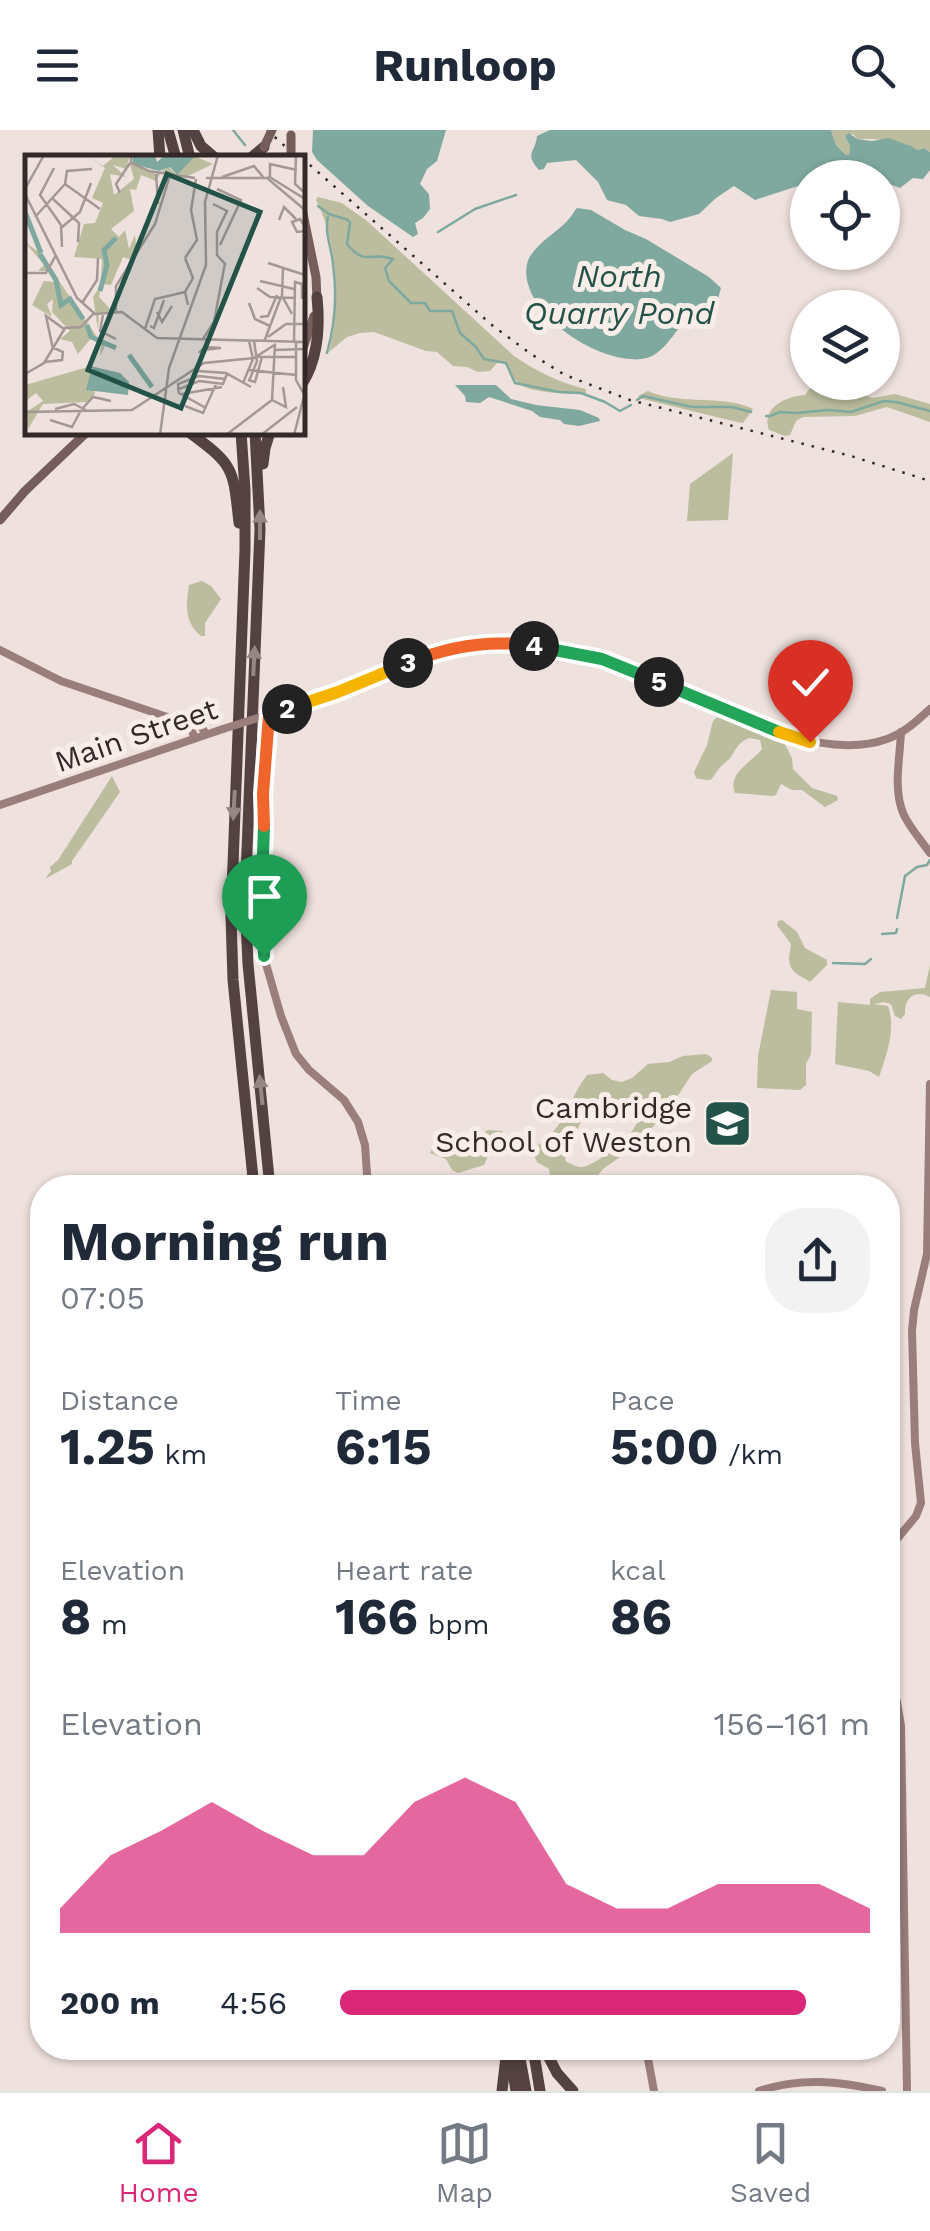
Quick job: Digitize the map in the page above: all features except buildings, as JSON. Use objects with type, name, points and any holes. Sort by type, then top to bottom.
[{"type":"highway","points":[[158,130],[160,155]]},
{"type":"highway","points":[[168,130],[175,155]]},
{"type":"highway","points":[[183,130],[189,155]]},
{"type":"highway","points":[[193,130],[211,155]]},
{"type":"highway","points":[[305,379],[315,355],[318,297]]},
{"type":"highway","points":[[194,435],[219,454],[231,471],[245,550]]},
{"type":"highway","points":[[240,435],[245,550],[230,917],[253,1175]]},
{"type":"highway","points":[[254,435],[259,562],[246,916],[269,1175]]},
{"type":"highway","points":[[259,488],[269,435]]},
{"type":"highway","points":[[502,2091],[506,2060]]},
{"type":"highway","points":[[510,2060],[516,2091]]},
{"type":"highway","points":[[520,2060],[526,2091]]},
{"type":"highway","points":[[535,2060],[540,2091]]},
{"type":"highway","points":[[550,2060],[573,2091]]},
{"type":"main road","points":[[258,154],[272,130]]},
{"type":"main road","points":[[305,223],[318,297],[305,344]]},
{"type":"main road","points":[[0,520],[84,435]]},
{"type":"street","name":"Main Street","points":[[0,805],[338,692],[435,652],[466,645],[529,645],[596,657],[761,726],[818,744],[854,745],[890,738],[930,708]]},
{"type":"street","points":[[0,650],[61,681],[195,722],[206,734]]},
{"type":"street","points":[[267,715],[262,868],[266,964],[296,1054],[342,1098],[357,1119],[365,1145],[367,1175]]},
{"type":"street","points":[[169,716],[189,726],[195,738]]},
{"type":"street","points":[[902,732],[900,806],[930,853]]},
{"type":"street","points":[[890,738],[901,753]]},
{"type":"street","points":[[900,1535],[921,1503],[914,1440],[912,1331],[927,1254],[930,1084]]},
{"type":"street","points":[[900,1720],[907,2091]]},
{"type":"street","points":[[648,2060],[654,2091]]},
{"type":"street","points":[[760,2091],[804,2081],[882,2091]]},
{"type":"street","points":[[774,2086],[785,2091]]},
{"type":"green space","points":[[831,130],[930,130],[930,152],[895,141],[857,139],[853,134],[845,136],[850,146],[846,155],[836,145]]},
{"type":"green space","points":[[318,197],[342,203],[367,221],[514,356],[549,376],[586,389],[586,393],[531,389],[518,383],[503,362],[490,371],[478,372],[453,366],[437,352],[374,332],[347,337],[329,352],[335,315],[335,274]]},
{"type":"green space","points":[[648,391],[753,409],[743,423],[737,422],[639,398]]},
{"type":"green space","points":[[900,395],[930,404],[930,422],[887,407],[855,416],[803,417],[785,436],[769,430],[767,422],[772,410],[783,401],[900,400]]},
{"type":"green space","points":[[733,453],[728,520],[687,521],[690,484]]},
{"type":"green space","points":[[202,581],[221,599],[205,623],[205,636],[192,625],[187,606],[189,585]]},
{"type":"green space","points":[[717,717],[783,740],[793,769],[812,788],[837,796],[838,800],[825,807],[802,790],[781,784],[773,796],[735,793],[737,774],[762,749],[760,740],[749,738],[711,780],[696,778],[694,772]]},
{"type":"green space","points":[[112,776],[120,792],[72,864],[45,879],[50,867]]},
{"type":"green space","points":[[782,920],[797,932],[805,948],[827,960],[827,965],[810,982],[791,967],[791,944],[777,925]]},
{"type":"green space","points":[[930,965],[930,997],[912,996],[901,1019],[895,1016],[891,1004],[874,1004],[888,1006],[891,1023],[879,1077],[835,1064],[838,1002],[870,1005],[870,999],[880,992],[925,988]]},
{"type":"green space","points":[[771,990],[797,992],[797,1009],[812,1012],[811,1054],[806,1064],[806,1085],[800,1090],[757,1088],[758,1056]]},
{"type":"green space","points":[[706,1054],[712,1058],[692,1074],[650,1130],[636,1138],[598,1175],[550,1175],[549,1169],[537,1162],[532,1151],[557,1127],[587,1075],[603,1073],[622,1082],[648,1064],[683,1056]],"holes":[[[596,1102],[611,1117],[635,1105],[645,1112],[628,1135],[600,1159],[580,1167],[566,1162],[586,1113]]]},
{"type":"green space","points":[[442,1130],[469,1139],[488,1130],[502,1131],[505,1137],[493,1145],[484,1165],[458,1173],[446,1159],[430,1153]]},
{"type":"water","points":[[313,130],[446,130],[437,161],[427,169],[420,184],[429,194],[430,209],[415,223],[418,234],[413,237],[368,206],[317,160],[312,152]]},
{"type":"water","points":[[550,130],[831,130],[836,145],[846,155],[850,146],[845,136],[849,133],[857,139],[888,138],[917,150],[924,148],[930,152],[930,170],[923,179],[913,178],[900,188],[900,160],[790,160],[790,189],[755,200],[734,186],[699,214],[670,222],[639,216],[626,205],[607,200],[598,182],[576,160],[547,163],[539,170],[532,160],[537,136]]},
{"type":"water","name":"North Quarry Pond","points":[[577,208],[591,210],[709,277],[721,288],[712,313],[690,327],[680,327],[661,349],[647,358],[608,355],[567,333],[535,300],[527,282],[527,264],[534,251]]},
{"type":"water","points":[[455,385],[496,385],[511,399],[580,410],[600,421],[579,426],[564,424],[489,397],[480,403],[466,402]]},
{"type":"waterway","points":[[233,130],[245,145]]},
{"type":"waterway","points":[[438,232],[475,209],[516,195]]},
{"type":"waterway","points":[[318,206],[348,220],[347,244],[359,255],[393,259],[385,268],[389,281],[411,303],[425,303],[430,311],[452,311],[460,333],[484,359],[506,363],[515,383],[581,393],[620,411],[631,405]]},
{"type":"waterway","points":[[327,353],[335,298],[328,217]]},
{"type":"waterway","points":[[637,400],[643,396],[692,407],[732,407],[751,412]]},
{"type":"waterway","points":[[766,416],[780,412],[851,412],[884,401],[930,411]]},
{"type":"waterway","points":[[897,918],[905,876],[930,860]]},
{"type":"waterway","points":[[882,934],[896,933],[897,929]]},
{"type":"waterway","points":[[833,963],[865,964],[871,959]]},
{"type":"railway","points":[[267,130],[295,155]]},
{"type":"railway","points":[[305,161],[493,326],[565,375],[630,400],[851,456],[930,481]]},
{"type":"place","name":"Cambridge School of Weston","points":[[727,1124]]},
{"type":"route","points":[[264,956],[263,794],[269,715],[435,652],[505,642],[606,660],[761,726],[810,742]]}]
